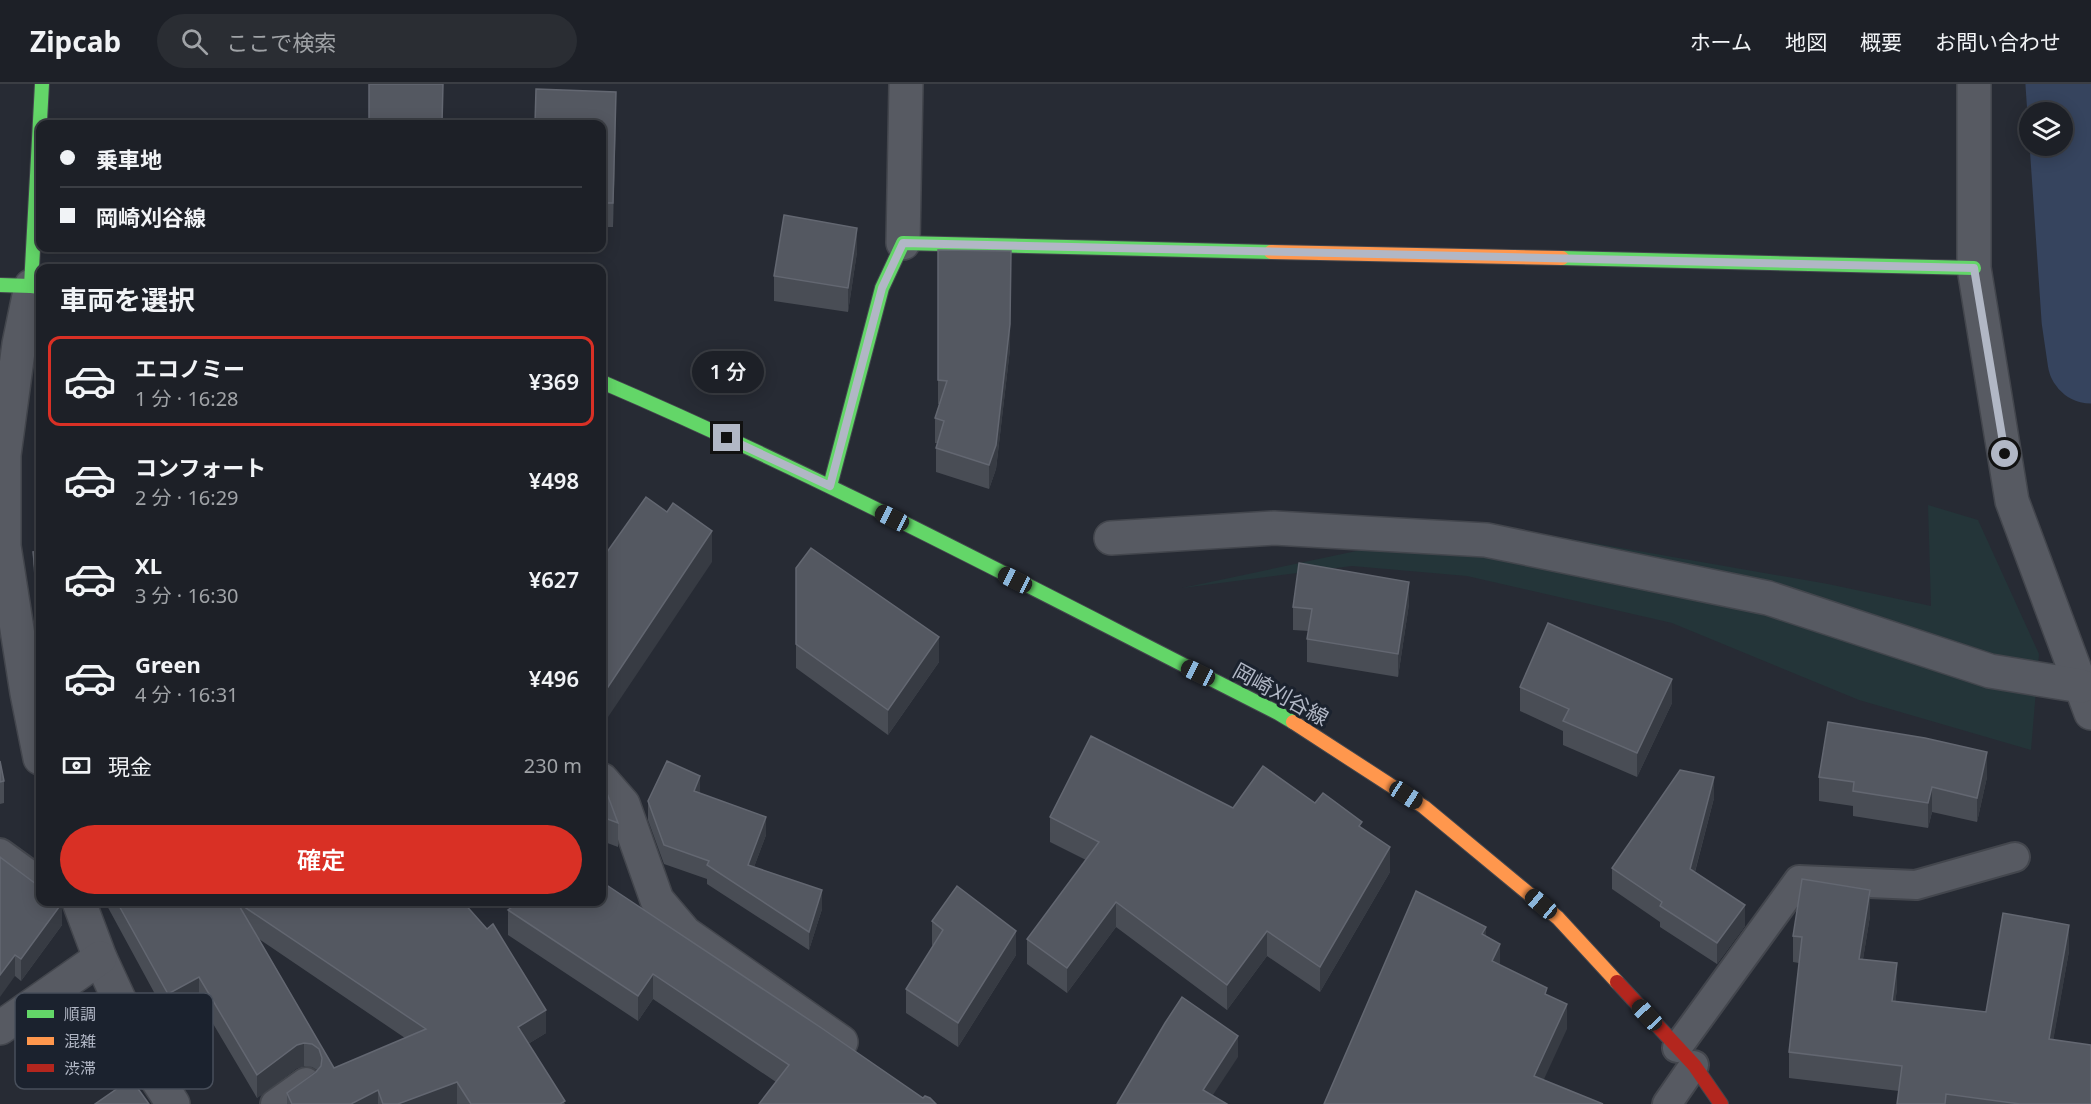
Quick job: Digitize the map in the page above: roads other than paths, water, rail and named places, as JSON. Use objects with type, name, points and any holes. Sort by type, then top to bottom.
[{"type":"main road","points":[[39,120],[42,84]]},
{"type":"main road","points":[[24,286],[36,151]]},
{"type":"main road","points":[[830,486],[882,288],[903,243],[1974,268]]},
{"type":"main road","name":"岡崎刈谷線","points":[[606,384],[830,486],[1278,713],[1424,807],[1558,918],[1686,1056],[1721,1104]]},
{"type":"street","points":[[903,243],[906,84]]},
{"type":"street","points":[[1974,84],[1974,268],[2012,501],[2086,700]]},
{"type":"street","points":[[24,286],[20,344],[4,455],[4,546],[34,692],[36,714]]},
{"type":"street","points":[[1111,538],[1274,528],[1486,540],[1768,598],[2086,700]]},
{"type":"street","points":[[606,785],[623,804],[657,900],[685,933],[866,1059]]},
{"type":"street","points":[[76,906],[116,993]]},
{"type":"street","points":[[50,993],[100,958]]},
{"type":"street","points":[[0,1028],[15,1018]]},
{"type":"street","points":[[163,1089],[173,1104]]},
{"type":"lane","points":[[0,853],[36,879]]},
{"type":"lane","points":[[1667,1104],[1686,1056],[1799,880],[1916,885],[2015,857]]},
{"type":"lane","points":[[275,1104],[306,1082]]},
{"type":"waterway","points":[[2069,84],[2085,319],[2091,360]]}]
